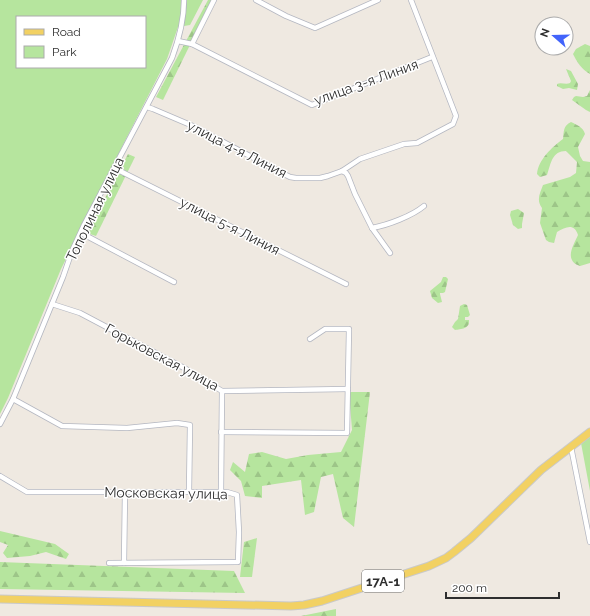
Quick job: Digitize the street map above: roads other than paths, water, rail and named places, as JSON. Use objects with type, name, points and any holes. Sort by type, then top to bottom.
[{"type":"main road","name":"17А-1","points":[[0,599],[291,606],[322,601],[429,566],[446,558],[471,538],[541,470],[590,432]]},
{"type":"street","name":"Тополиная улица","points":[[0,424],[13,399],[80,233],[168,68],[178,41],[182,22],[184,0]]},
{"type":"street","points":[[192,44],[214,0]]},
{"type":"street","points":[[256,0],[286,16],[315,28],[378,0]]},
{"type":"street","points":[[411,0],[432,57]]},
{"type":"street","name":"улица 3-я Линия","points":[[178,41],[192,44],[312,105],[432,57]]},
{"type":"street","name":"улица 4-я Линия","points":[[147,107],[193,126],[290,177],[320,178],[342,171],[360,159],[404,144],[417,143],[453,124],[456,116],[432,57]]},
{"type":"street","name":"улица 5-я Линия","points":[[114,168],[346,284]]},
{"type":"street","points":[[342,171],[348,176],[372,228],[390,253]]},
{"type":"street","points":[[372,228],[386,225],[419,210],[424,206]]},
{"type":"street","points":[[80,233],[174,282]]},
{"type":"street","name":"Горьковская улица","points":[[52,304],[80,313],[186,369],[222,391],[348,389]]},
{"type":"street","points":[[221,432],[347,433],[349,330],[325,329],[310,339]]},
{"type":"street","points":[[221,492],[222,391]]},
{"type":"street","points":[[13,399],[62,426],[127,428],[190,424],[189,492]]},
{"type":"street","points":[[571,447],[590,542]]},
{"type":"street","name":"Московская улица","points":[[0,476],[27,492],[227,492],[237,495],[239,532],[238,562],[109,563]]},
{"type":"street","points":[[124,562],[125,492]]}]
